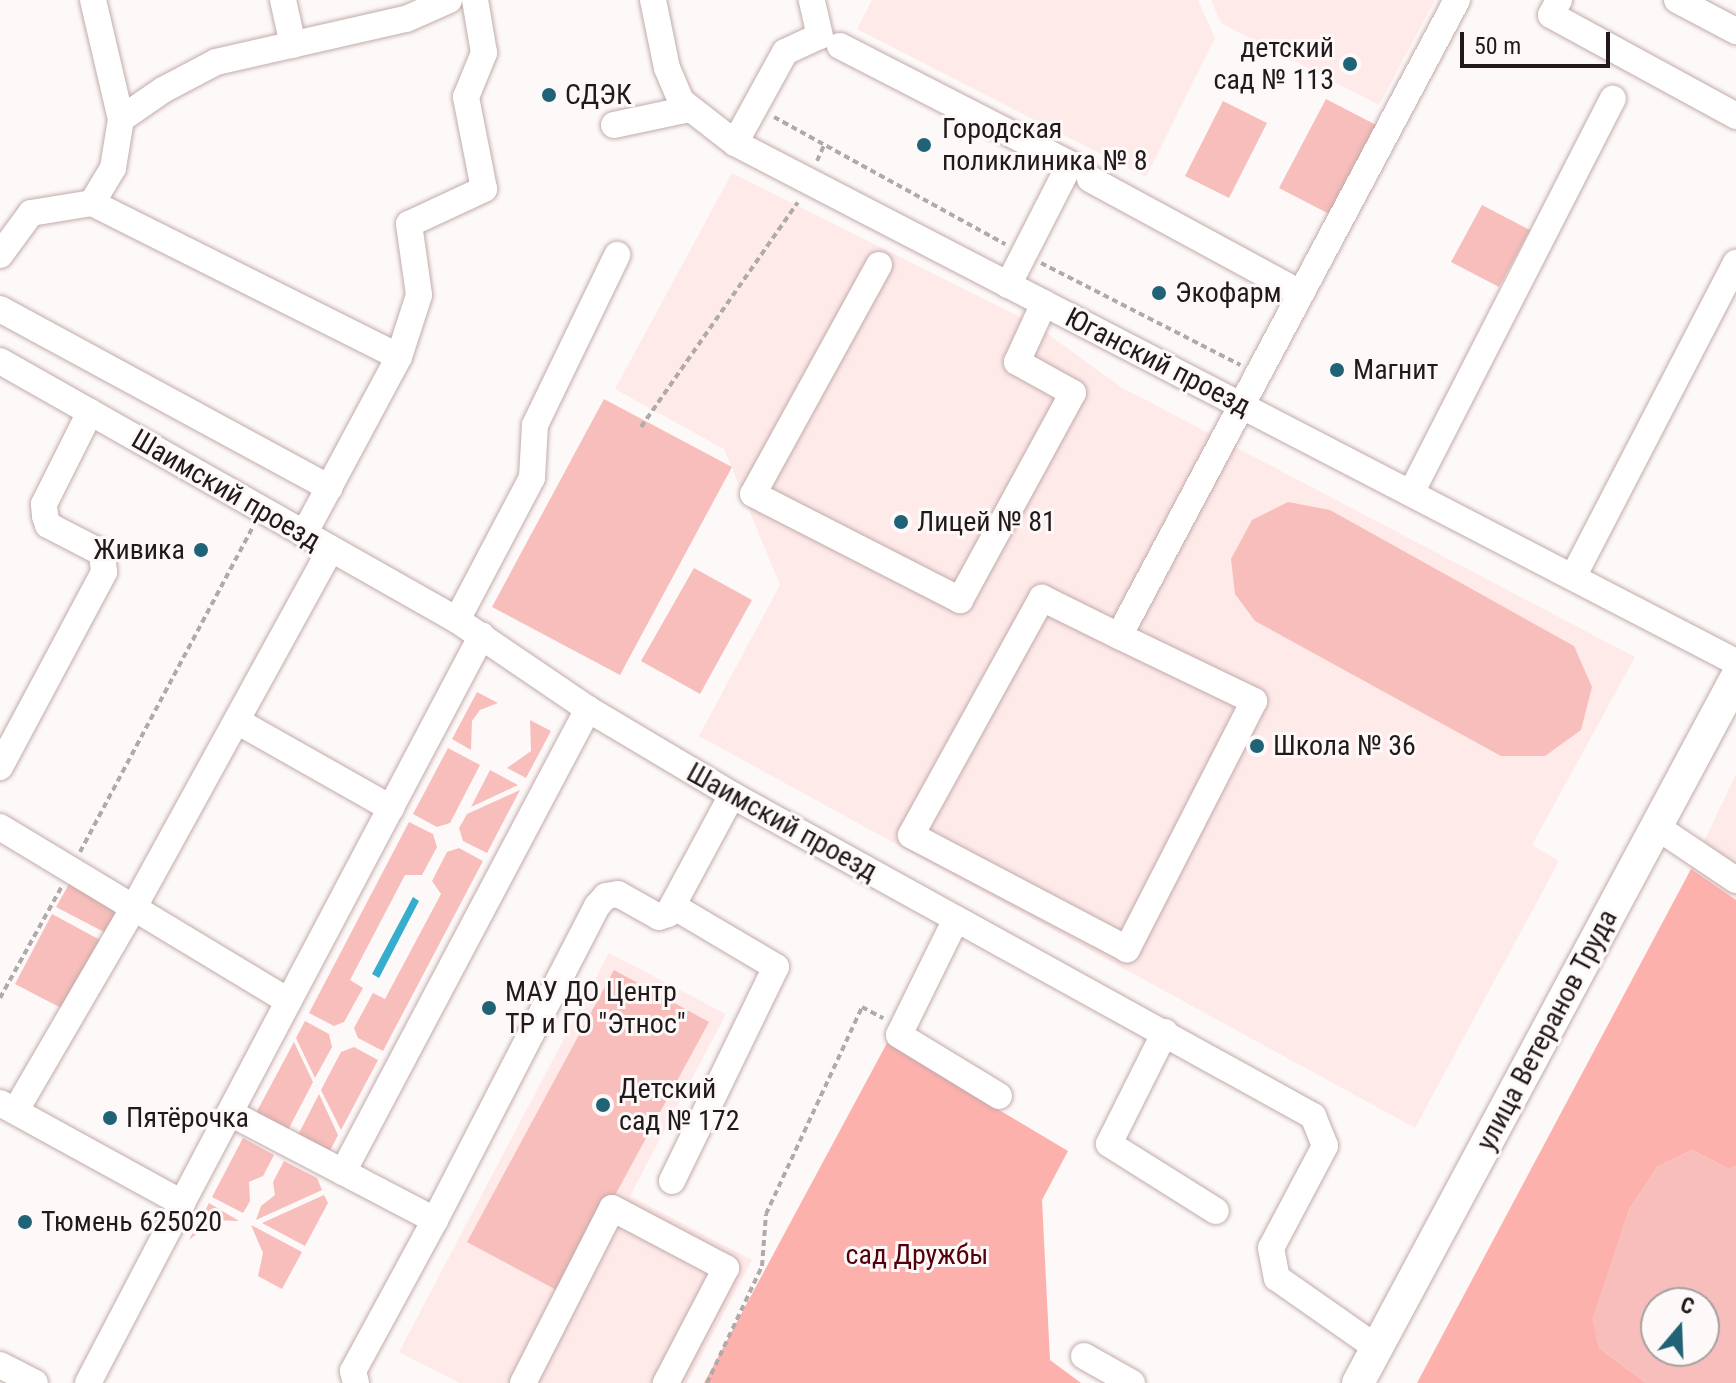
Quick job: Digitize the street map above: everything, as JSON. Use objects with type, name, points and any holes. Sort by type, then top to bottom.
[{"type":"main road","name":"улица Ветеранов Труда","points":[[1358,1383],[1736,678]]},
{"type":"street","points":[[92,203],[113,168],[121,119],[93,0]]},
{"type":"street","points":[[283,0],[293,45]]},
{"type":"street","points":[[121,119],[216,62],[406,19],[449,0]]},
{"type":"street","points":[[304,534],[399,357],[419,295],[409,224],[484,189],[466,97],[484,53],[475,0]]},
{"type":"street","name":"Юганский проезд","points":[[653,0],[667,68],[689,109],[735,143],[1736,662]]},
{"type":"street","points":[[735,143],[785,52],[820,36],[812,0]]},
{"type":"street","points":[[1119,636],[1457,0]]},
{"type":"street","points":[[1559,0],[1551,15],[1736,116]]},
{"type":"street","points":[[1677,0],[1736,31]]},
{"type":"street","points":[[840,46],[1070,164],[1008,285]]},
{"type":"street","points":[[1411,493],[1613,99]]},
{"type":"street","points":[[614,125],[689,109]]},
{"type":"street","points":[[1090,179],[1300,293]]},
{"type":"street","points":[[0,255],[31,213],[92,203],[399,357]]},
{"type":"street","points":[[457,620],[532,478],[535,425],[617,255]]},
{"type":"street","points":[[1573,577],[1736,263]]},
{"type":"street","points":[[879,265],[753,494],[960,600],[1073,393],[1017,362],[1044,303]]},
{"type":"street","points":[[0,309],[329,488]]},
{"type":"street","name":"Шаимский проезд","points":[[0,361],[457,620],[588,709],[732,795],[1313,1116],[1325,1146],[1271,1248],[1277,1278],[1377,1348]]},
{"type":"street","points":[[0,767],[104,572],[102,553],[48,525],[45,516],[44,504],[90,412]]},
{"type":"street","points":[[182,1203],[8,1106],[134,907],[330,550]]},
{"type":"street","points":[[1042,598],[1119,636],[1254,701],[1127,949],[911,835],[1042,598]]},
{"type":"street","points":[[88,1383],[482,635]]},
{"type":"street","points":[[343,1172],[588,709]]},
{"type":"street","points":[[237,721],[391,808]]},
{"type":"street","points":[[356,1383],[353,1371],[435,1220],[597,906],[618,894],[659,917],[673,906],[732,795]]},
{"type":"street","points":[[0,827],[289,1001]]},
{"type":"street","points":[[1657,827],[1736,880]]},
{"type":"street","points":[[672,1181],[776,967],[673,906]]},
{"type":"street","points":[[956,919],[899,1027],[906,1041],[999,1096]]},
{"type":"street","points":[[1165,1032],[1109,1144],[1216,1211]]},
{"type":"street","points":[[230,1113],[435,1220]]},
{"type":"street","points":[[523,1383],[612,1208],[726,1268],[666,1383]]},
{"type":"street","points":[[1084,1356],[1132,1383]]},
{"type":"street","points":[[0,1365],[35,1383]]},
{"type":"path","points":[[641,427],[794,210]]},
{"type":"path","points":[[0,998],[261,509]]},
{"type":"path","points":[[707,1383],[762,1266],[766,1214],[862,1007],[899,1027]]},
{"type":"shaded area","points":[[872,0],[1198,0],[1215,38],[1146,177],[857,29]]},
{"type":"shaded area","name":"детский сад № 113","points":[[1211,0],[1435,0],[1379,105],[1221,23]]},
{"type":"shaded area","points":[[1326,99],[1380,127],[1333,216],[1279,188]]},
{"type":"shaded area","points":[[1223,101],[1267,123],[1229,198],[1185,176]]},
{"type":"shaded area","name":"Школа № 36","points":[[732,173],[1034,324],[1121,387],[1635,657],[1532,845],[1559,861],[1415,1128],[699,736],[780,585],[724,449],[615,389]]},
{"type":"shaded area","points":[[1482,205],[1530,230],[1499,287],[1451,262]]},
{"type":"shaded area","points":[[604,399],[732,467],[620,675],[492,607]]},
{"type":"shaded area","points":[[1288,502],[1330,510],[1574,646],[1592,687],[1581,730],[1545,756],[1501,756],[1255,621],[1235,594],[1231,559],[1252,520]]},
{"type":"shaded area","points":[[694,568],[752,600],[700,694],[641,661]]},
{"type":"shaded area","points":[[477,692],[498,703],[480,710],[472,721],[471,750],[452,739]]},
{"type":"shaded area","points":[[530,720],[551,731],[526,778],[507,768],[531,751]]},
{"type":"shaded area","points":[[448,748],[480,765],[450,823],[437,827],[413,814]]},
{"type":"shaded area","points":[[490,770],[518,785],[471,807]]},
{"type":"shaded area","points":[[1736,774],[1736,900],[1691,869]]},
{"type":"shaded area","points":[[520,790],[487,853],[463,841],[459,828],[467,814]]},
{"type":"shaded area","points":[[409,822],[433,834],[437,847],[422,875],[405,875],[350,980],[363,988],[344,1022],[334,1026],[309,1013]]},
{"type":"shaded area","points":[[459,848],[483,861],[383,1051],[358,1038],[354,1028],[373,993],[385,999],[441,894],[432,881],[447,852]]},
{"type":"shaded area","points":[[69,884],[118,910],[106,933],[56,907]]},
{"type":"shaded area","points":[[52,914],[102,941],[65,1010],[15,984]]},
{"type":"shaded area","name":"Детский сад № 172","points":[[609,953],[726,1014],[630,1196],[752,1260],[687,1383],[459,1383],[399,1352]]},
{"type":"shaded area","points":[[614,970],[709,1022],[562,1293],[467,1242]]},
{"type":"shaded area","points":[[305,1021],[329,1034],[332,1047],[315,1078],[296,1038]]},
{"type":"shaded area","points":[[294,1042],[313,1082],[288,1130],[256,1113]]},
{"type":"shaded area","points":[[354,1047],[378,1060],[341,1130],[321,1090],[341,1052]]},
{"type":"shaded area","points":[[319,1094],[338,1135],[330,1151],[298,1135]]},
{"type":"shaded area","points":[[243,1138],[274,1155],[263,1176],[249,1182],[250,1201],[243,1213],[212,1197]]},
{"type":"shaded area","points":[[1692,1150],[1729,1169],[1736,1166],[1736,1383],[1646,1383],[1599,1348],[1591,1319],[1629,1210],[1657,1167]]},
{"type":"shaded area","points":[[284,1161],[317,1178],[322,1190],[256,1220],[261,1206],[275,1195],[273,1182]]},
{"type":"shaded area","points":[[324,1195],[328,1203],[305,1246],[262,1223]]},
{"type":"shaded area","points":[[209,1203],[239,1221],[213,1220],[189,1240]]},
{"type":"shaded area","points":[[251,1225],[302,1252],[282,1289],[258,1276],[263,1253]]},
{"type":"green space","points":[[1691,869],[1736,900],[1736,1166],[1729,1169],[1692,1150],[1657,1167],[1629,1210],[1592,1319],[1599,1348],[1646,1383],[1417,1383]]},
{"type":"green space","name":"сад Дружбы","points":[[887,1043],[1068,1151],[1042,1200],[1050,1360],[1081,1383],[704,1383]]},
{"type":"water","points":[[413,897],[419,901],[379,978],[372,974]]},
{"type":"place","name":"детский сад № 113","points":[[1350,64]]},
{"type":"place","name":"СДЭК","points":[[549,95]]},
{"type":"place","name":"Городская поликлиника № 8","points":[[924,145]]},
{"type":"place","name":"Экофарм","points":[[1159,293]]},
{"type":"place","name":"Магнит","points":[[1337,370]]},
{"type":"place","name":"Лицей № 81","points":[[901,522]]},
{"type":"place","name":"Живика","points":[[201,550]]},
{"type":"place","name":"Школа № 36","points":[[1257,746]]},
{"type":"place","name":"МАУ ДО Центр ТР и ГО \"Этнос\"","points":[[489,1008]]},
{"type":"place","name":"Детский сад № 172","points":[[603,1105]]},
{"type":"place","name":"Пятёрочка","points":[[110,1118]]},
{"type":"place","name":"Тюмень 625020","points":[[25,1222]]}]
